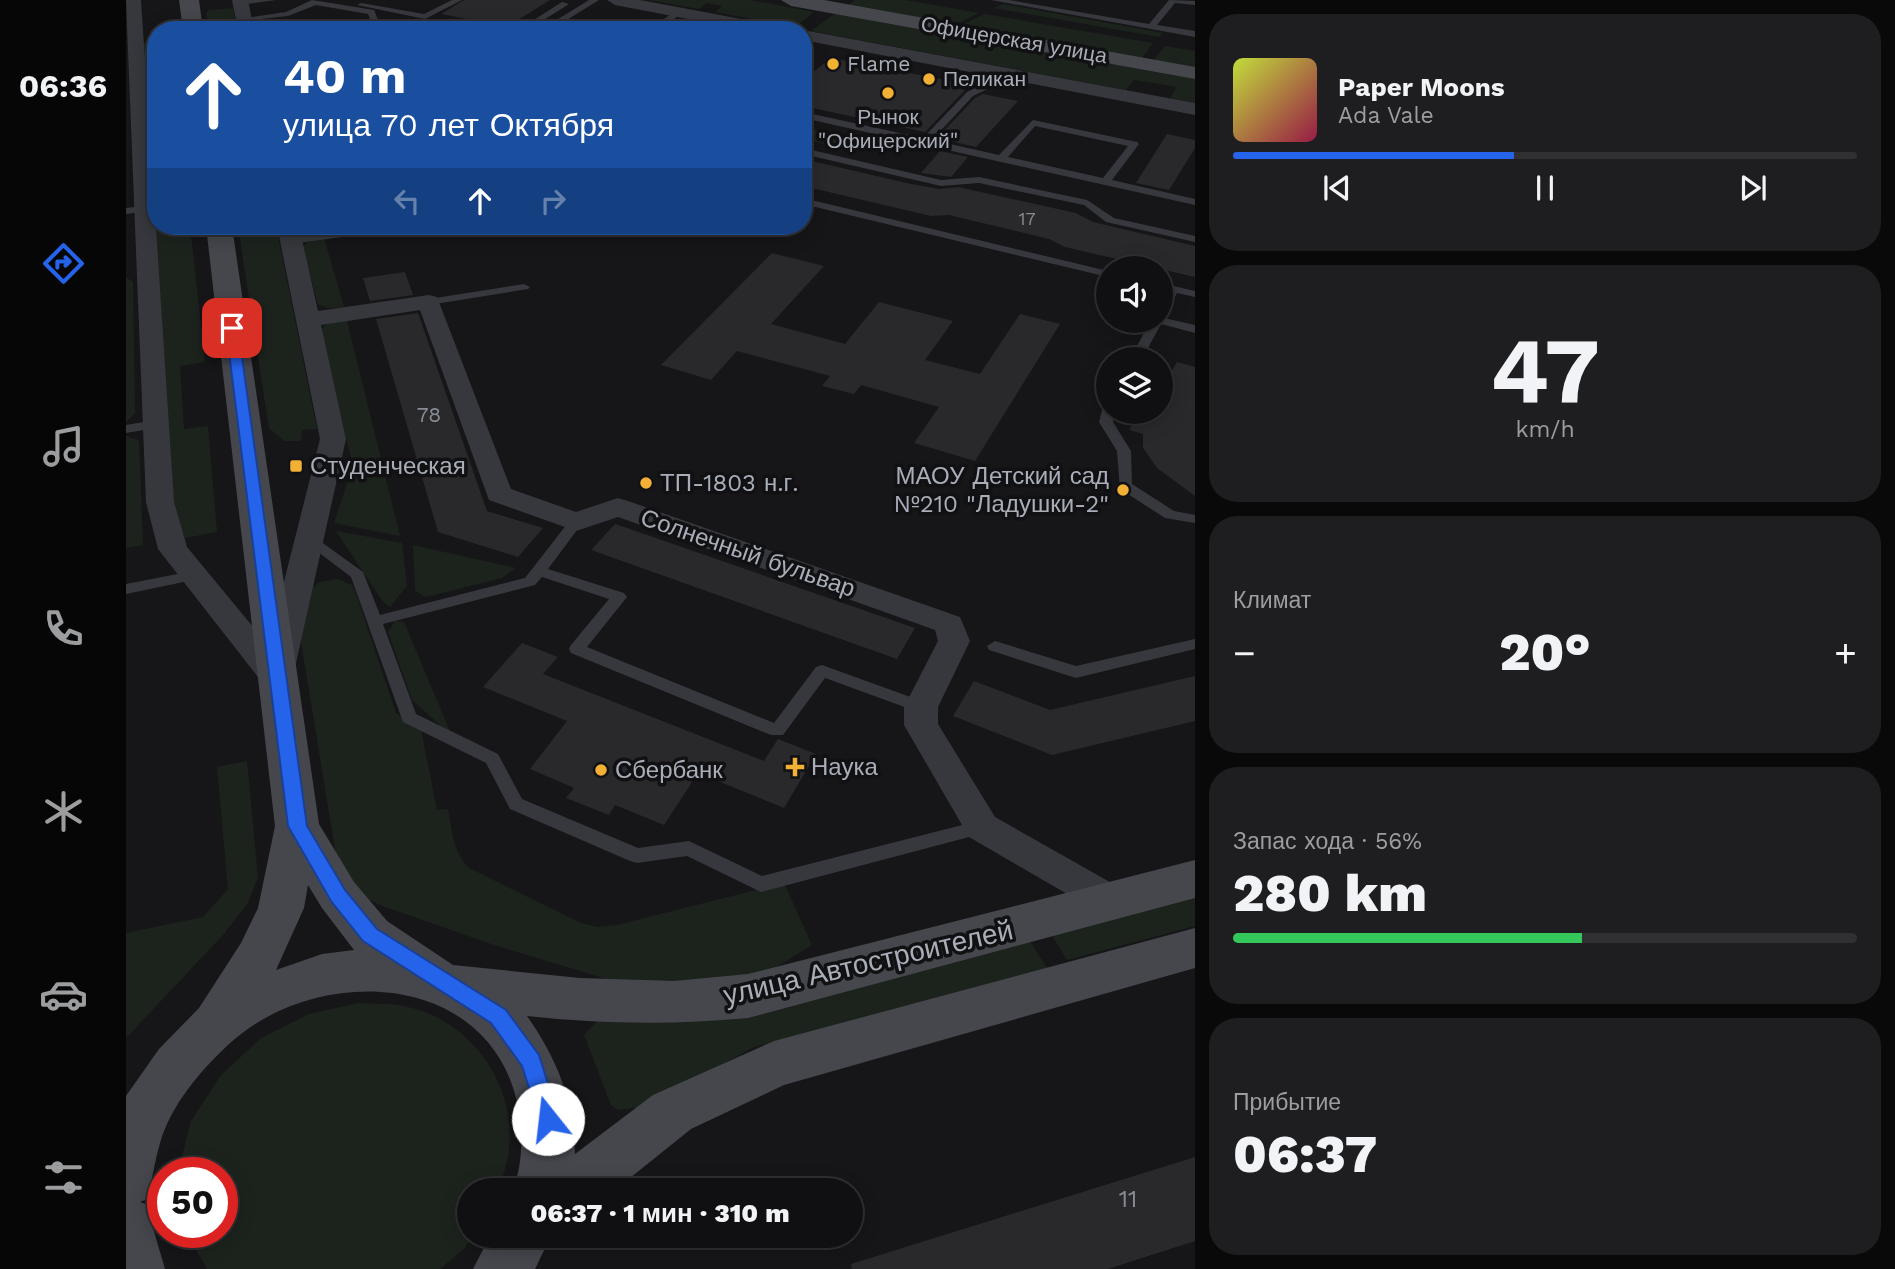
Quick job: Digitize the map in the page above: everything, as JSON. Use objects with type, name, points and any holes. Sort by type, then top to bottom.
[{"type":"main road","points":[[190,0],[192,21]]},
{"type":"main road","name":"Офицерская улица","points":[[791,0],[1195,73]]},
{"type":"main road","name":"Офицерская улица","points":[[975,9],[1195,48]]},
{"type":"main road","points":[[126,1181],[134,1139],[162,1084],[209,1031],[258,957],[281,908],[298,826],[220,235]]},
{"type":"main road","points":[[298,826],[338,895],[370,935],[499,1017],[532,1062],[548,1119],[542,1178]]},
{"type":"main road","name":"улица Автостроителей","points":[[209,1031],[262,996],[327,974],[392,970],[443,982],[579,1000],[674,1003],[748,996],[1195,879]]},
{"type":"main road","points":[[589,1178],[673,1112],[774,1064],[1195,947]]},
{"type":"main road","points":[[126,1091],[209,1031]]},
{"type":"main road","points":[[126,1224],[131,1259],[136,1269]]},
{"type":"street","points":[[133,0],[131,67],[137,270],[156,424],[160,502],[173,549],[277,678]]},
{"type":"street","points":[[615,0],[722,21]]},
{"type":"street","points":[[812,39],[1195,109]]},
{"type":"street","points":[[277,678],[333,439],[289,235]]},
{"type":"street","points":[[308,320],[429,302],[499,494],[576,522]]},
{"type":"street","name":"Солнечный бульвар","points":[[576,522],[618,508],[949,624],[954,641],[921,707]]},
{"type":"street","points":[[921,707],[921,725],[982,827],[1111,901]]},
{"type":"lane","points":[[242,13],[272,0]]},
{"type":"lane","points":[[332,0],[425,17],[458,0]]},
{"type":"lane","points":[[537,21],[573,0]]},
{"type":"lane","points":[[559,21],[595,0]]},
{"type":"lane","points":[[995,0],[1195,34]]},
{"type":"lane","points":[[1151,27],[1173,0],[1195,3]]},
{"type":"lane","points":[[242,13],[288,14],[316,2],[371,12],[374,21]]},
{"type":"lane","points":[[666,21],[680,12]]},
{"type":"lane","points":[[925,141],[970,94],[995,82],[1003,73]]},
{"type":"lane","points":[[812,117],[1195,202]]},
{"type":"lane","points":[[1000,159],[1033,123],[1134,144],[1105,183]]},
{"type":"lane","points":[[812,152],[939,186],[979,180],[1087,204],[1108,223],[1195,239]]},
{"type":"lane","points":[[812,203],[1096,271]]},
{"type":"lane","points":[[906,226],[916,212]]},
{"type":"lane","points":[[1081,267],[1090,253]]},
{"type":"lane","points":[[429,302],[524,287]]},
{"type":"lane","points":[[1174,289],[1195,294]]},
{"type":"lane","points":[[1173,323],[1195,329]]},
{"type":"lane","points":[[126,429],[156,424]]},
{"type":"lane","points":[[1107,424],[1124,451],[1125,486],[1170,514],[1195,519]]},
{"type":"lane","points":[[375,621],[530,582],[576,522]]},
{"type":"lane","points":[[309,539],[358,575],[409,718],[492,759],[516,804],[637,856],[689,848],[761,884],[982,827]]},
{"type":"lane","points":[[539,571],[618,597],[577,649],[776,731],[822,671],[921,707]]},
{"type":"lane","points":[[126,589],[193,576]]},
{"type":"lane","points":[[995,646],[1076,673],[1195,644]]},
{"type":"shaded area","points":[[648,0],[750,0],[814,12],[803,21],[763,21],[715,12],[722,6],[707,3],[699,9]]},
{"type":"shaded area","points":[[855,0],[906,0],[979,13],[953,26],[846,7]]},
{"type":"shaded area","points":[[1003,4],[1163,33],[1159,37],[994,8]]},
{"type":"shaded area","points":[[233,8],[235,21],[207,21],[206,13],[209,10]]},
{"type":"shaded area","points":[[837,12],[1195,79],[1195,103],[1170,98],[1177,87],[1134,80],[1126,90],[812,30]]},
{"type":"shaded area","points":[[984,14],[1153,43],[1141,59],[958,27]]},
{"type":"shaded area","points":[[142,43],[147,43],[147,134]]},
{"type":"shaded area","points":[[1165,46],[1195,51],[1195,68],[1153,61]]},
{"type":"shaded area","points":[[815,129],[850,137],[839,147],[812,141],[812,132]]},
{"type":"shaded area","points":[[153,235],[191,235],[205,362],[180,366],[184,429],[208,426],[217,532],[185,538],[167,498]]},
{"type":"shaded area","points":[[239,235],[278,235],[317,429],[302,430],[301,441],[284,441],[269,428]]},
{"type":"shaded area","points":[[324,238],[344,307],[328,308],[318,304],[302,247],[308,242]]},
{"type":"shaded area","points":[[126,277],[133,282],[135,413],[126,422]]},
{"type":"shaded area","points":[[346,317],[400,536],[334,523],[353,466],[321,331],[327,322]]},
{"type":"shaded area","points":[[126,436],[139,440],[143,545],[126,548]]},
{"type":"shaded area","points":[[336,531],[402,543],[407,586],[390,607],[383,602]]},
{"type":"shaded area","points":[[413,545],[516,568],[502,578],[426,597],[415,591]]},
{"type":"shaded area","points":[[337,579],[352,585],[355,591],[396,713],[421,730],[437,810],[448,809],[456,848],[469,868],[581,923],[597,927],[617,925],[784,883],[812,945],[760,977],[718,982],[620,983],[491,944],[363,897],[340,868],[335,849],[301,642],[310,589],[320,582]]},
{"type":"shaded area","points":[[395,621],[404,622],[452,736],[412,700],[388,632]]},
{"type":"shaded area","points":[[247,761],[258,878],[247,904],[223,935],[126,1038],[126,933],[203,917],[228,889],[217,767]]},
{"type":"shaded area","points":[[1195,894],[1195,926],[1067,960],[1050,932]]},
{"type":"shaded area","points":[[1028,938],[1047,968],[754,1047],[643,1107],[618,1110],[611,1105],[584,1035],[596,1022],[608,1017]]},
{"type":"shaded area","points":[[359,1003],[390,1004],[431,1014],[469,1041],[485,1059],[497,1079],[509,1124],[508,1153],[502,1178],[457,1178],[457,1248],[465,1248],[440,1269],[207,1269],[195,1248],[238,1248],[238,1157],[182,1157],[191,1121],[221,1075],[261,1038],[309,1014]]},
{"type":"building","points":[[464,0],[550,0],[517,21],[477,21],[441,14]]},
{"type":"building","points":[[831,58],[967,84],[962,90],[965,90],[925,132],[812,108],[812,73]]},
{"type":"building","points":[[983,94],[1018,101],[976,147],[946,140],[949,137],[940,135],[975,98]]},
{"type":"building","points":[[1167,134],[1195,140],[1195,148],[1169,190],[1136,183]]},
{"type":"building","points":[[940,151],[968,157],[951,177],[921,173]]},
{"type":"building","points":[[812,161],[911,184],[940,189],[958,187],[1076,213],[1093,222],[1195,246],[1195,277],[1173,272],[1173,256],[1104,256],[1065,247],[1049,239],[949,215],[931,216],[812,188]]},
{"type":"building","points":[[772,253],[824,266],[771,324],[845,344],[879,302],[953,321],[925,360],[980,374],[1020,314],[1060,324],[975,461],[914,443],[939,407],[861,385],[854,394],[822,386],[830,376],[737,351],[711,380],[661,365]]},
{"type":"building","points":[[405,272],[413,295],[370,301],[363,278]]},
{"type":"building","points":[[418,313],[487,511],[543,528],[518,557],[438,532],[376,319]]},
{"type":"building","points":[[1177,362],[1195,367],[1195,496],[1157,468],[1143,448],[1143,434],[1129,430],[1132,424],[1173,424],[1173,369]]},
{"type":"building","points":[[615,524],[915,628],[897,659],[591,550]]},
{"type":"building","points":[[522,643],[558,657],[543,674],[764,761],[778,739],[816,754],[784,808],[698,773],[664,825],[615,805],[609,815],[566,798],[574,788],[530,769],[567,721],[483,687]]},
{"type":"building","points":[[1195,676],[1195,721],[1052,755],[953,716],[974,681],[1050,710]]},
{"type":"building","points":[[1195,1157],[1195,1241],[1108,1269],[852,1269],[851,1264]]},
{"type":"place","name":"Flame","points":[[833,64]]},
{"type":"place","name":"Пеликан","points":[[929,79]]},
{"type":"place","name":"Рынок \"Офицерский\"","points":[[888,93]]},
{"type":"place","name":"Студенческая","points":[[296,466]]},
{"type":"place","name":"ТП-1803 н.г.","points":[[646,483]]},
{"type":"place","name":"МАОУ Детский сад №210 \"Ладушки-2\"","points":[[1123,490]]},
{"type":"place","name":"Наука","points":[[795,767]]},
{"type":"place","name":"Сбербанк","points":[[601,770]]},
{"type":"route","points":[[232,328],[298,826],[338,895],[370,935],[499,1017],[532,1062],[548,1119]]}]
